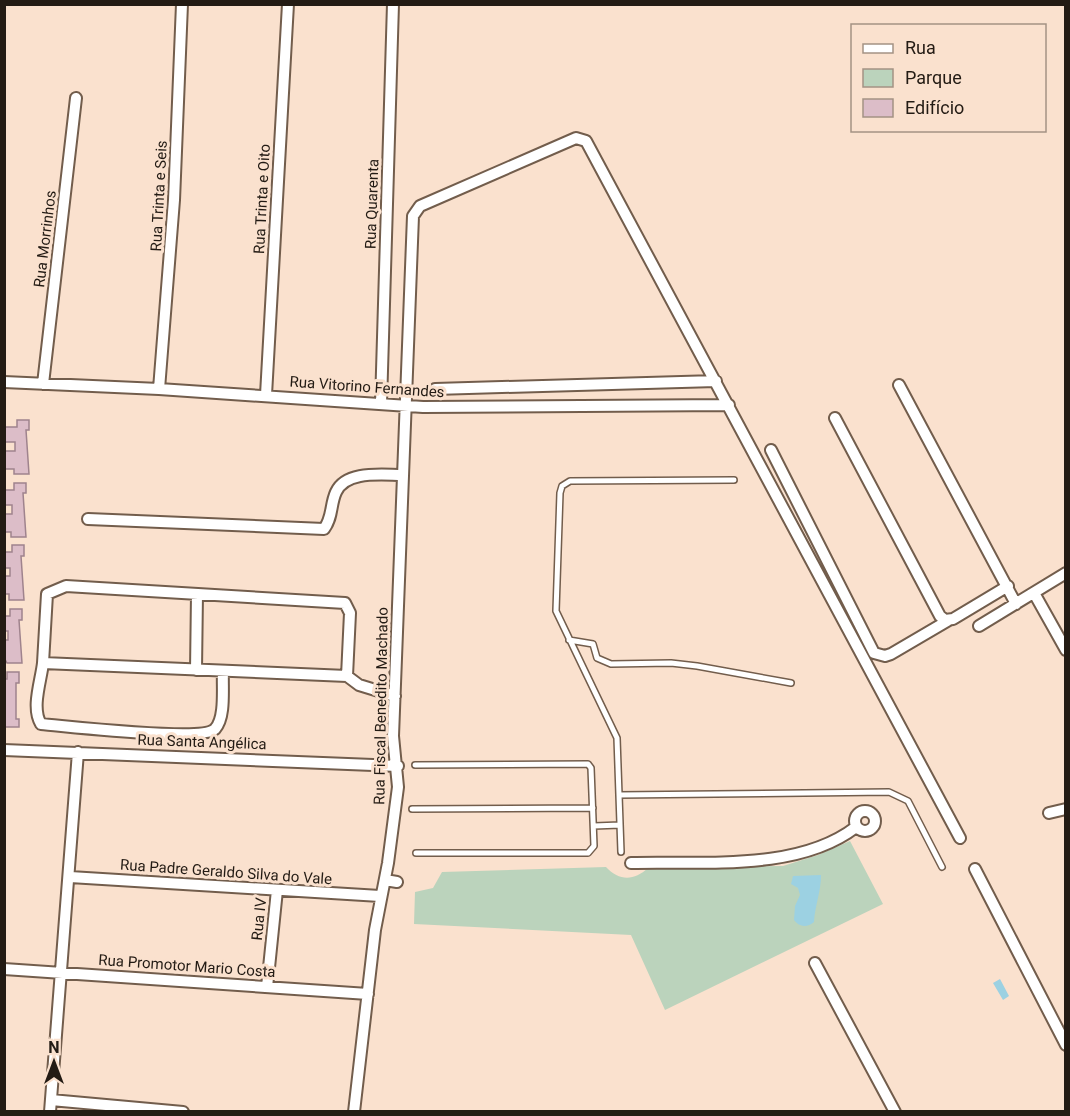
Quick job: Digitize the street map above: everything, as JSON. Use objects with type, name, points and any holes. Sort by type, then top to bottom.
[{"type":"street","name":"Rua Trinta e Seis","points":[[159,389],[174,200],[182,4]]},
{"type":"street","name":"Rua Trinta e Oito","points":[[266,395],[288,4]]},
{"type":"street","name":"Rua Quarenta","points":[[381,404],[393,4]]},
{"type":"street","name":"Rua Morrinhos","points":[[43,384],[76,98]]},
{"type":"street","name":"Rua Fiscal Benedito Machado","points":[[354,1112],[380,897],[388,863],[398,787],[398,766],[393,736],[394,696],[415,210],[581,137],[586,141],[716,381]]},
{"type":"street","points":[[435,389],[716,381],[960,838]]},
{"type":"street","name":"Rua Vitorino Fernandes","points":[[4,382],[266,395],[405,406],[477,408],[729,405]]},
{"type":"street","points":[[899,385],[1016,604]]},
{"type":"street","points":[[835,418],[940,616],[949,620]]},
{"type":"street","points":[[771,450],[874,653],[885,656],[891,654],[1008,586]]},
{"type":"street","points":[[88,519],[324,529],[330,520],[335,493],[343,482],[362,476],[402,475]]},
{"type":"street","points":[[979,626],[1065,573]]},
{"type":"street","points":[[224,671],[220,723],[213,731],[201,735],[41,724],[38,719],[37,706],[43,663],[47,594],[66,586],[345,603],[350,613],[347,676]]},
{"type":"street","points":[[1034,593],[1065,650]]},
{"type":"street","points":[[196,670],[197,594]]},
{"type":"street","points":[[43,663],[347,676],[359,685],[394,696]]},
{"type":"street","name":"Rua Santa Angélica","points":[[4,750],[398,766]]},
{"type":"street","points":[[78,752],[51,1106],[183,1112]]},
{"type":"street","points":[[1049,813],[1065,809]]},
{"type":"street","points":[[631,863],[781,859],[814,849],[856,827]]},
{"type":"street","points":[[388,863],[401,865]]},
{"type":"street","points":[[975,869],[1065,1045]]},
{"type":"street","name":"Rua Padre Geraldo Silva do Vale","points":[[70,877],[380,897]]},
{"type":"street","points":[[385,880],[397,882]]},
{"type":"street","name":"Rua IV","points":[[267,987],[278,890]]},
{"type":"street","points":[[815,963],[895,1112]]},
{"type":"street","name":"Rua Promotor Mario Costa","points":[[4,969],[368,994]]},
{"type":"lane","points":[[621,852],[617,738],[556,611],[558,511],[562,486],[570,481],[734,480]]},
{"type":"lane","points":[[569,640],[593,644],[597,658],[611,664],[688,665],[791,683]]},
{"type":"lane","points":[[415,765],[588,764],[594,826],[594,846],[588,853],[416,853]]},
{"type":"lane","points":[[619,795],[889,792],[908,801],[942,867]]},
{"type":"lane","points":[[412,809],[593,808]]},
{"type":"lane","points":[[594,826],[620,825]]},
{"type":"green space","points":[[850,841],[883,904],[665,1010],[631,935],[414,924],[415,892],[433,888],[442,872],[606,867],[616,875],[627,878],[648,868],[783,866],[818,855]]},
{"type":"water","points":[[821,875],[814,922],[806,926],[801,925],[794,920],[795,906],[800,895],[798,888],[791,884],[793,876]]},
{"type":"water","points":[[1000,979],[1009,996],[1003,1000],[993,983]]},
{"type":"building","points":[[17,420],[29,420],[29,430],[26,430],[29,474],[14,474],[14,469],[5,469],[4,474],[4,427],[17,427]],"holes":[[[5,442],[15,442],[15,451],[5,451]]]},
{"type":"building","points":[[14,483],[26,483],[26,493],[23,493],[26,537],[11,537],[11,532],[4,532],[4,514],[12,514],[12,505],[4,505],[4,490],[14,490]]},
{"type":"building","points":[[12,545],[24,545],[24,556],[21,556],[24,600],[9,600],[9,594],[4,594],[4,576],[10,576],[10,568],[4,568],[4,552],[12,552]]},
{"type":"building","points":[[10,609],[22,609],[22,620],[19,620],[22,663],[7,663],[4,658],[4,640],[8,640],[8,631],[4,631],[4,616],[10,616]]},
{"type":"building","points":[[7,672],[19,672],[19,683],[16,683],[16,719],[19,719],[19,727],[4,727],[4,679],[7,679]]}]
